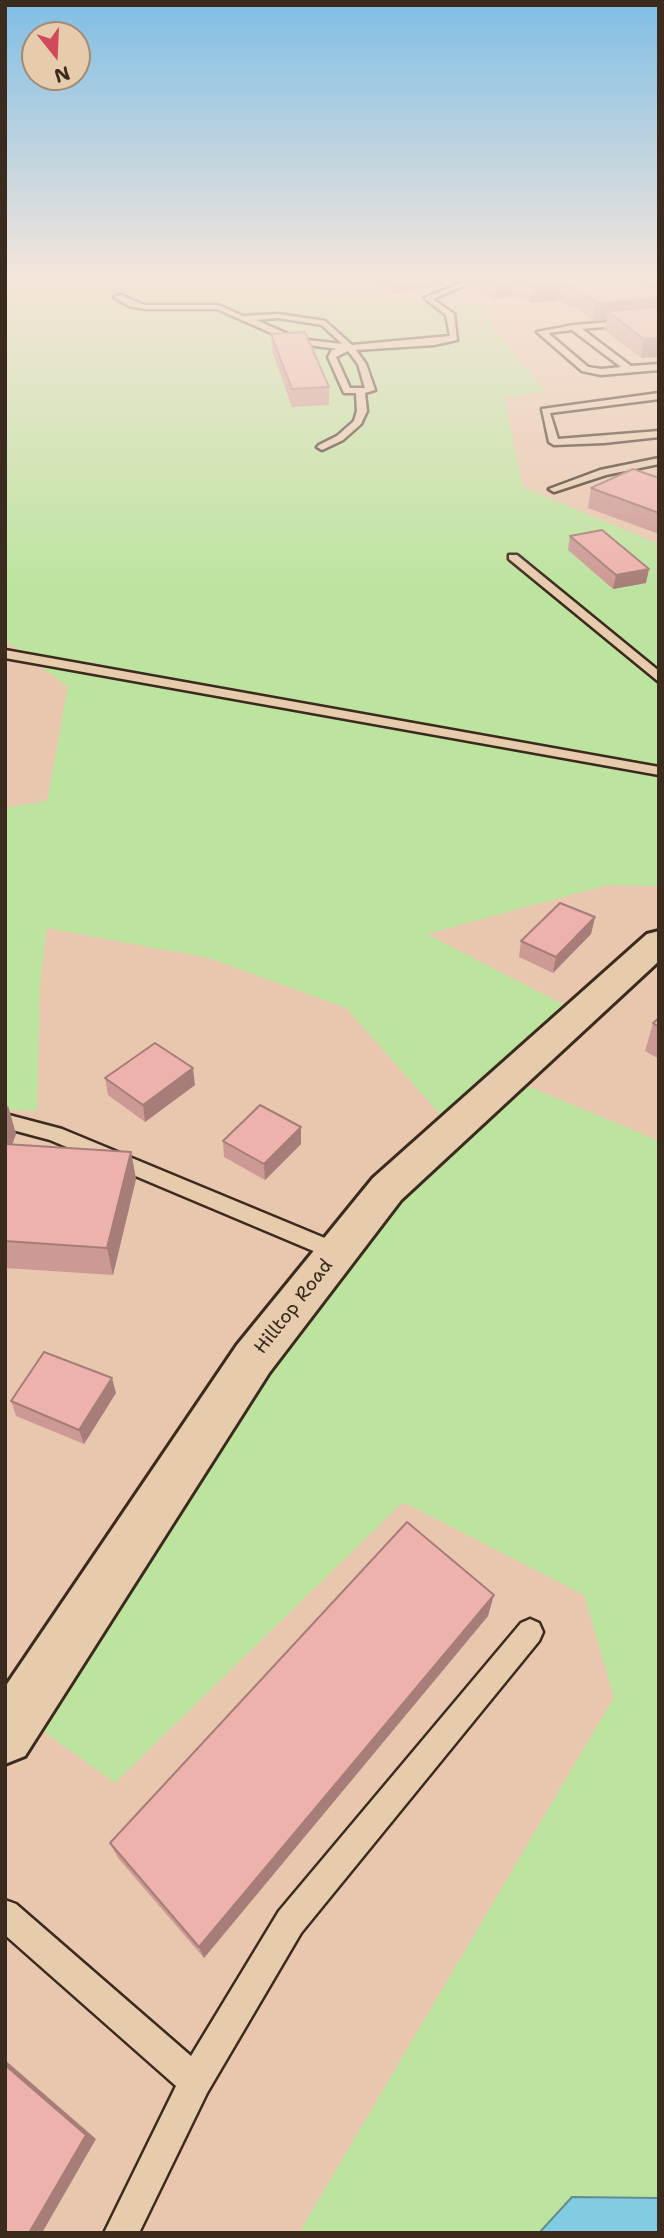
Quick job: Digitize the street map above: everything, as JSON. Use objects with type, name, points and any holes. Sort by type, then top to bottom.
[{"type":"street","name":"Hilltop Road","points":[[5,1736],[253,1359],[387,1189],[659,942]]},
{"type":"lane","points":[[344,382],[348,391],[370,390],[368,382]]},
{"type":"lane","points":[[322,447],[340,438],[358,422],[362,411],[360,390]]},
{"type":"lane","points":[[659,396],[545,411],[554,442],[659,434]]},
{"type":"lane","points":[[554,489],[604,472],[657,462]]},
{"type":"lane","points":[[513,557],[659,678]]},
{"type":"lane","points":[[5,654],[659,771]]},
{"type":"lane","points":[[5,1121],[55,1134],[337,1252]]},
{"type":"lane","points":[[121,2233],[195,2081],[290,1922],[530,1632]]},
{"type":"lane","points":[[5,1915],[195,2081]]},
{"type":"green space","points":[[5,382],[539,382],[546,391],[504,398],[523,487],[659,544],[659,886],[607,885],[427,934],[570,1008],[506,1077],[659,1141],[659,2233],[299,2233],[614,1697],[584,1595],[403,1502],[115,1783],[18,1713],[452,1128],[346,1008],[209,958],[47,928],[40,984],[37,1111],[5,1110],[5,808],[47,801],[68,687],[5,640]]},
{"type":"water","points":[[572,2197],[659,2198],[659,2233],[539,2233]]},
{"type":"building","points":[[289,382],[327,382],[329,387],[292,389]]},
{"type":"building","points":[[633,469],[659,478],[659,513],[591,488]]},
{"type":"building","points":[[602,530],[649,569],[616,575],[570,536]]},
{"type":"building","points":[[560,903],[595,917],[556,957],[521,941]]},
{"type":"building","points":[[155,1043],[193,1068],[143,1105],[105,1078]]},
{"type":"building","points":[[260,1105],[301,1127],[264,1164],[223,1141]]},
{"type":"building","points":[[5,1144],[131,1152],[107,1248],[5,1241]]},
{"type":"building","points":[[44,1352],[112,1378],[79,1430],[11,1401]]},
{"type":"building","points":[[407,1522],[494,1595],[199,1947],[110,1843]]},
{"type":"building","points":[[5,2065],[86,2135],[29,2233],[5,2233]]}]
